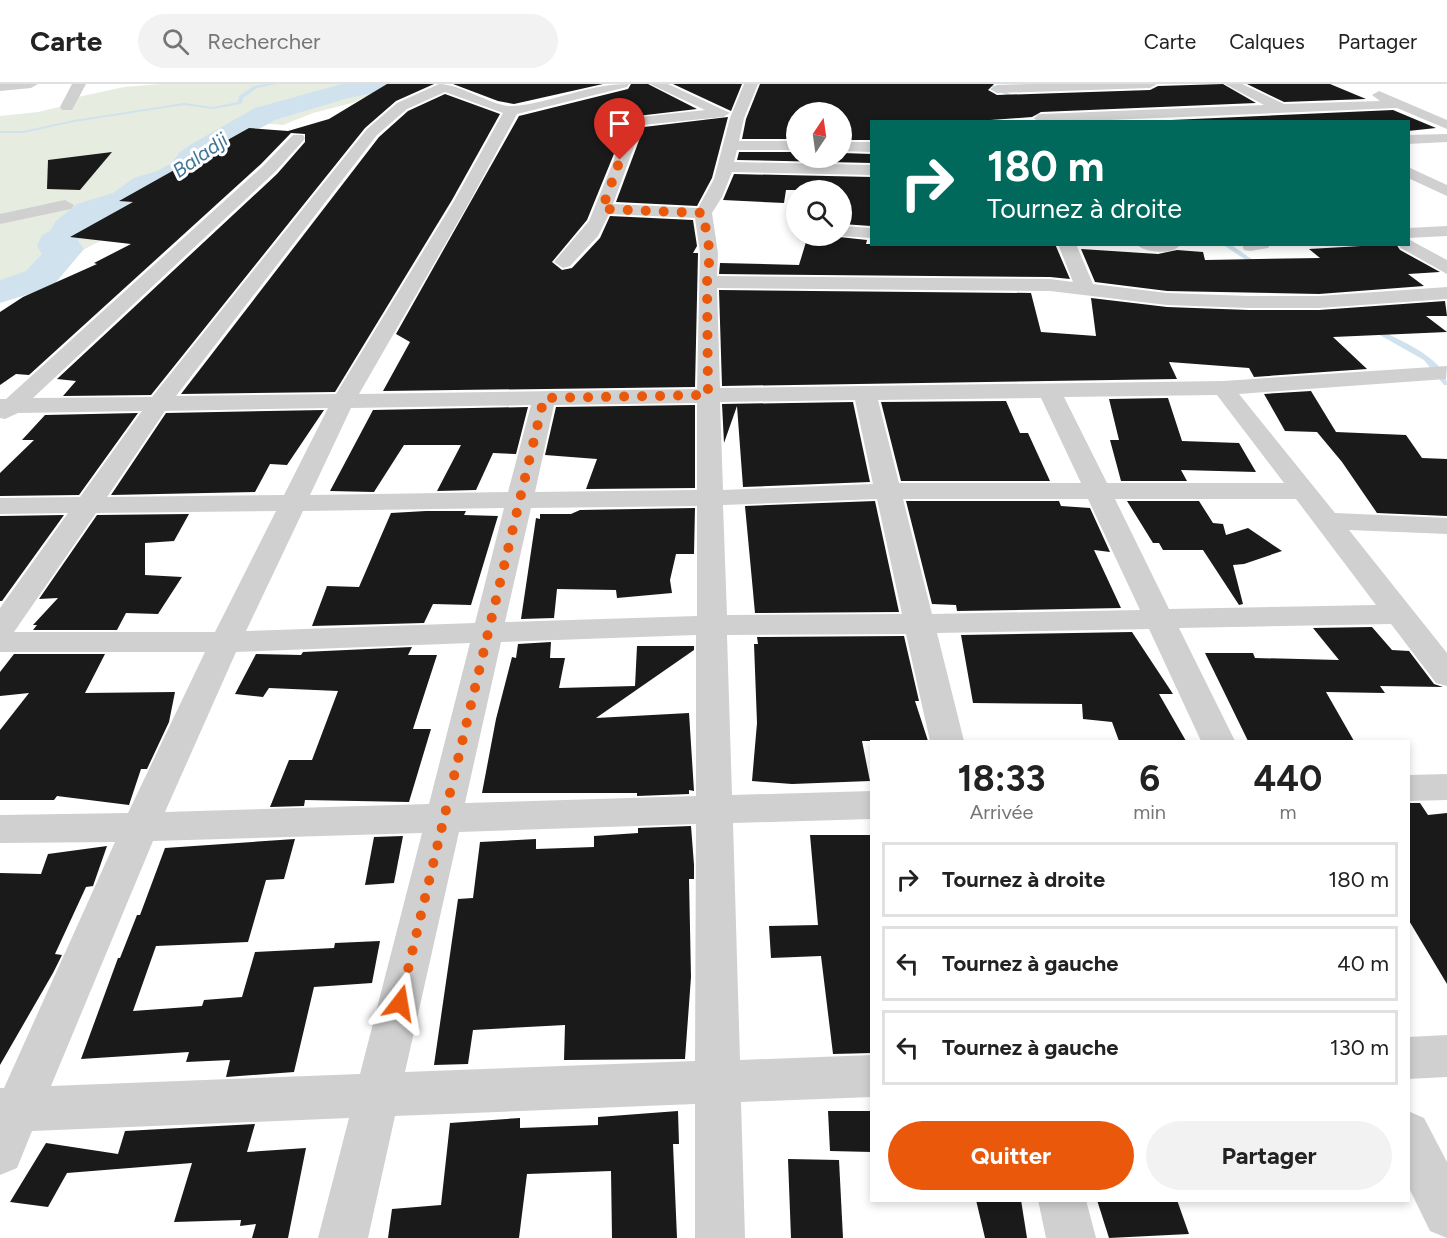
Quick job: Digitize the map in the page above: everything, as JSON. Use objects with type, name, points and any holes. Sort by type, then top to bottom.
[{"type":"street","points":[[0,87],[31,84]]},
{"type":"street","points":[[67,107],[80,84]]},
{"type":"street","points":[[0,630],[159,403],[372,132],[402,106],[446,86],[511,111],[622,84]]},
{"type":"street","points":[[657,84],[729,136],[870,170]]},
{"type":"street","points":[[720,1238],[709,498],[707,282],[710,253],[703,213],[714,197],[729,136],[750,84]]},
{"type":"street","points":[[1127,84],[1190,120]]},
{"type":"street","points":[[993,86],[1150,84]]},
{"type":"street","points":[[1232,84],[1304,120]]},
{"type":"street","points":[[993,86],[1014,101]]},
{"type":"street","points":[[1363,88],[1447,125]]},
{"type":"street","points":[[1039,118],[1399,104]]},
{"type":"street","points":[[1414,111],[1447,109]]},
{"type":"street","points":[[0,1151],[10,1110],[225,642],[342,401],[462,201],[511,111]]},
{"type":"street","points":[[563,262],[592,232],[636,121],[786,145]]},
{"type":"street","points":[[4,409],[269,169],[298,138]]},
{"type":"street","points":[[1410,140],[1447,138]]},
{"type":"street","points":[[852,147],[870,147]]},
{"type":"street","points":[[1410,173],[1447,191]]},
{"type":"street","points":[[1410,183],[1447,182]]},
{"type":"street","points":[[0,219],[65,206]]},
{"type":"street","points":[[602,209],[703,213]]},
{"type":"street","points":[[1410,233],[1447,231]]},
{"type":"street","points":[[852,232],[870,233]]},
{"type":"street","points":[[1067,246],[1070,257],[1080,270],[1085,288]]},
{"type":"street","points":[[1410,246],[1447,268]]},
{"type":"street","points":[[707,282],[947,282],[1085,288],[1167,299],[1324,301],[1447,293]]},
{"type":"street","points":[[4,409],[159,403],[1223,388],[1446,372]]},
{"type":"street","points":[[1223,388],[1301,491],[1408,622],[1447,675]]},
{"type":"street","points":[[1049,390],[1218,740]]},
{"type":"street","points":[[865,393],[947,740]]},
{"type":"street","points":[[344,1238],[446,818],[544,398]]},
{"type":"street","points":[[0,506],[89,503],[709,498],[889,491],[1301,491]]},
{"type":"street","points":[[1325,521],[1447,526]]},
{"type":"street","points":[[0,642],[225,642],[711,625],[921,624],[1159,617],[1408,622],[1447,632]]},
{"type":"street","points":[[1410,788],[1447,787]]},
{"type":"street","points":[[0,829],[140,827],[870,805]]},
{"type":"street","points":[[1410,1058],[1447,1056]]},
{"type":"street","points":[[10,1110],[718,1080],[870,1076]]},
{"type":"street","points":[[1410,1138],[1447,1214]]},
{"type":"street","points":[[1062,1202],[1071,1238]]},
{"type":"shaded area","name":"Baladji","points":[[161,84],[394,84],[352,103],[313,113],[283,125],[259,123],[234,133],[156,185],[115,201],[104,239],[0,293],[0,116],[38,112],[63,106],[78,97],[124,87]]},
{"type":"building","points":[[387,84],[434,84],[396,101],[365,128],[151,395],[63,396],[76,381],[57,379],[277,174],[305,142],[305,134],[291,133],[261,164],[29,375],[16,374],[0,385],[0,312],[23,297],[97,264],[94,263],[131,244],[70,237],[133,202],[119,201],[249,128],[288,131],[329,119]]},
{"type":"building","points":[[453,84],[603,84],[514,104],[498,101]]},
{"type":"building","points":[[631,84],[648,84],[697,109],[629,117],[587,220],[552,262],[562,270],[572,268],[600,238],[610,216],[693,220],[697,246],[693,253],[698,253],[695,387],[383,391],[410,342],[396,334],[519,116],[628,89]]},
{"type":"building","points":[[673,84],[742,84],[731,111]]},
{"type":"building","points":[[760,84],[994,84],[988,90],[997,95],[1150,90],[1158,86],[1223,84],[1256,103],[1041,112],[1032,117],[991,120],[870,120],[870,140],[852,140],[852,102],[786,102],[786,139],[742,139],[746,119]]},
{"type":"building","points":[[1247,84],[1330,84],[1366,99],[1284,102]]},
{"type":"building","points":[[445,94],[500,114],[452,200],[335,392],[181,394],[379,137],[408,111]]},
{"type":"building","points":[[1393,110],[1436,128],[1410,131],[1410,120],[1171,120]]},
{"type":"building","points":[[728,117],[712,178],[697,206],[616,202],[644,127]]},
{"type":"building","points":[[112,152],[80,190],[47,189],[48,160]]},
{"type":"building","points":[[739,152],[786,152],[786,161],[737,160]]},
{"type":"building","points":[[852,153],[870,154],[870,163],[852,163]]},
{"type":"building","points":[[734,174],[870,177],[870,226],[852,225],[852,180],[786,180],[784,203],[723,200]]},
{"type":"building","points":[[852,238],[867,240],[866,244],[870,246],[1056,246],[1070,279],[719,274],[720,263],[799,265],[805,246],[852,246]]},
{"type":"building","points":[[1397,246],[1400,250],[1440,272],[1408,274],[1424,286],[1319,294],[1167,291],[1095,282],[1081,249],[1158,254],[1177,250],[1203,252],[1205,260],[1320,258],[1309,249]]},
{"type":"building","points":[[719,290],[1031,293],[1041,332],[1096,336],[1091,298],[1167,307],[1249,310],[1319,310],[1445,301],[1447,316],[1426,316],[1447,332],[1333,337],[1367,369],[1254,377],[1249,368],[1169,362],[1177,379],[722,386]]},
{"type":"building","points":[[1311,391],[1336,432],[1406,435],[1422,458],[1447,459],[1447,516],[1377,513],[1342,462],[1317,432],[1285,431],[1264,394]]},
{"type":"building","points":[[1168,398],[1182,441],[1239,443],[1256,472],[1181,470],[1187,481],[1121,481],[1110,440],[1119,440],[1109,399]]},
{"type":"building","points":[[1006,401],[1020,433],[1028,433],[1050,481],[901,481],[881,402]]},
{"type":"building","points":[[853,402],[870,482],[743,487],[737,406],[724,443],[722,404]]},
{"type":"building","points":[[695,405],[695,488],[586,489],[597,459],[545,455],[556,407]]},
{"type":"building","points":[[528,407],[516,454],[493,453],[476,490],[437,491],[461,445],[404,445],[374,492],[330,491],[373,410]]},
{"type":"building","points":[[324,410],[287,465],[270,464],[255,492],[111,495],[166,413]]},
{"type":"building","points":[[138,413],[79,495],[0,496],[0,473],[34,440],[22,440],[45,415]]},
{"type":"building","points":[[875,501],[899,612],[755,613],[745,506]]},
{"type":"building","points":[[906,501],[1059,501],[1061,506],[1090,508],[1110,552],[1094,550],[1121,608],[957,611],[956,605],[932,604]]},
{"type":"building","points":[[1127,501],[1199,501],[1213,523],[1223,524],[1226,535],[1248,528],[1282,551],[1244,564],[1233,565],[1243,604],[1239,605],[1203,550],[1163,550],[1159,543],[1153,543]]},
{"type":"building","points":[[695,508],[694,554],[676,554],[670,580],[672,593],[617,598],[616,590],[557,589],[554,618],[521,619],[536,518],[540,519],[540,514],[571,514],[580,510]]},
{"type":"building","points":[[466,511],[464,515],[498,516],[471,605],[433,604],[424,623],[312,626],[327,586],[359,587],[391,513]]},
{"type":"building","points":[[189,514],[174,541],[145,543],[145,575],[182,577],[158,614],[126,613],[117,630],[33,630],[37,625],[33,625],[58,598],[39,599],[97,515]]},
{"type":"building","points":[[64,515],[2,601],[0,601],[0,516]]},
{"type":"building","points":[[1372,627],[1392,650],[1409,651],[1434,684],[1443,687],[1380,686],[1385,693],[1326,692],[1353,740],[1248,740],[1205,653],[1253,653],[1255,658],[1339,660],[1313,628]]},
{"type":"building","points":[[1132,632],[1173,694],[1159,694],[1185,740],[1119,740],[1112,722],[1083,719],[1082,704],[973,703],[961,635]]},
{"type":"building","points":[[904,636],[919,701],[915,701],[928,740],[862,741],[870,781],[792,784],[752,781],[757,723],[754,644],[758,644],[757,637]]},
{"type":"building","points":[[551,642],[550,658],[565,658],[559,688],[635,686],[637,646],[694,646],[694,650],[596,718],[689,713],[694,791],[689,790],[689,794],[637,796],[637,793],[482,793],[496,719],[512,657],[516,658],[518,644]]},
{"type":"building","points":[[412,647],[408,655],[437,655],[413,729],[431,729],[409,802],[305,800],[304,806],[270,807],[289,760],[312,760],[338,691],[269,688],[263,697],[235,694],[256,654],[301,655],[303,652]]},
{"type":"building","points":[[14,654],[105,654],[85,693],[175,692],[169,722],[147,769],[141,769],[129,805],[57,796],[54,800],[0,800],[0,730],[29,693],[0,696],[0,672]]},
{"type":"building","points":[[1410,803],[1420,803],[1428,815],[1447,813],[1447,984],[1410,922]]},
{"type":"building","points":[[691,826],[694,879],[689,879],[691,977],[685,1059],[564,1060],[565,1025],[473,1030],[468,1064],[434,1065],[458,899],[473,898],[480,842],[536,839],[536,849],[594,847],[594,836],[638,833],[638,828]]},
{"type":"building","points":[[810,835],[870,835],[870,1053],[833,1054],[821,956],[771,958],[769,926],[818,925]]},
{"type":"building","points":[[403,836],[394,883],[365,885],[374,837]]},
{"type":"building","points":[[295,839],[284,879],[266,880],[248,942],[156,946],[133,1011],[202,1006],[204,1000],[242,997],[255,952],[334,948],[335,943],[380,941],[372,983],[314,987],[294,1072],[226,1077],[230,1060],[186,1062],[189,1052],[81,1059],[118,958],[120,958],[137,915],[140,915],[165,848]]},
{"type":"building","points":[[107,846],[93,886],[86,887],[55,954],[62,955],[0,1065],[0,873],[41,874],[48,854]]},
{"type":"building","points":[[678,1111],[679,1144],[673,1144],[677,1238],[612,1238],[611,1171],[527,1174],[519,1238],[388,1238],[392,1209],[441,1205],[450,1123],[520,1118],[520,1128],[598,1125],[598,1117]]},
{"type":"building","points":[[828,1111],[870,1111],[870,1152],[830,1151]]},
{"type":"building","points":[[255,1124],[247,1152],[306,1148],[288,1238],[252,1238],[256,1224],[240,1226],[241,1220],[174,1222],[192,1163],[67,1173],[48,1207],[10,1202],[46,1143],[118,1154],[125,1131]]},
{"type":"building","points":[[788,1159],[839,1160],[843,1238],[791,1238]]},
{"type":"building","points":[[976,1202],[1021,1202],[1027,1238],[985,1238]]},
{"type":"building","points":[[1098,1202],[1178,1202],[1189,1234],[1109,1238]]},
{"type":"waterway","points":[[0,132],[23,132],[74,121],[184,104],[213,108],[240,103],[241,97],[256,87],[274,84]]},
{"type":"waterway","name":"Baladji","points":[[0,292],[39,279],[66,249],[54,246],[54,242],[64,237],[68,228],[89,211],[124,200],[145,185],[168,178],[185,168],[189,159],[200,151],[265,114],[345,91],[385,84]]},
{"type":"waterway","points":[[988,84],[1020,101],[1045,120]]},
{"type":"waterway","points":[[1228,246],[1248,259],[1261,263]]},
{"type":"waterway","points":[[1371,328],[1427,358],[1447,383]]},
{"type":"route","points":[[400,1003],[446,818],[544,398],[708,395],[707,282],[710,253],[703,213],[602,209],[620,160]]}]
